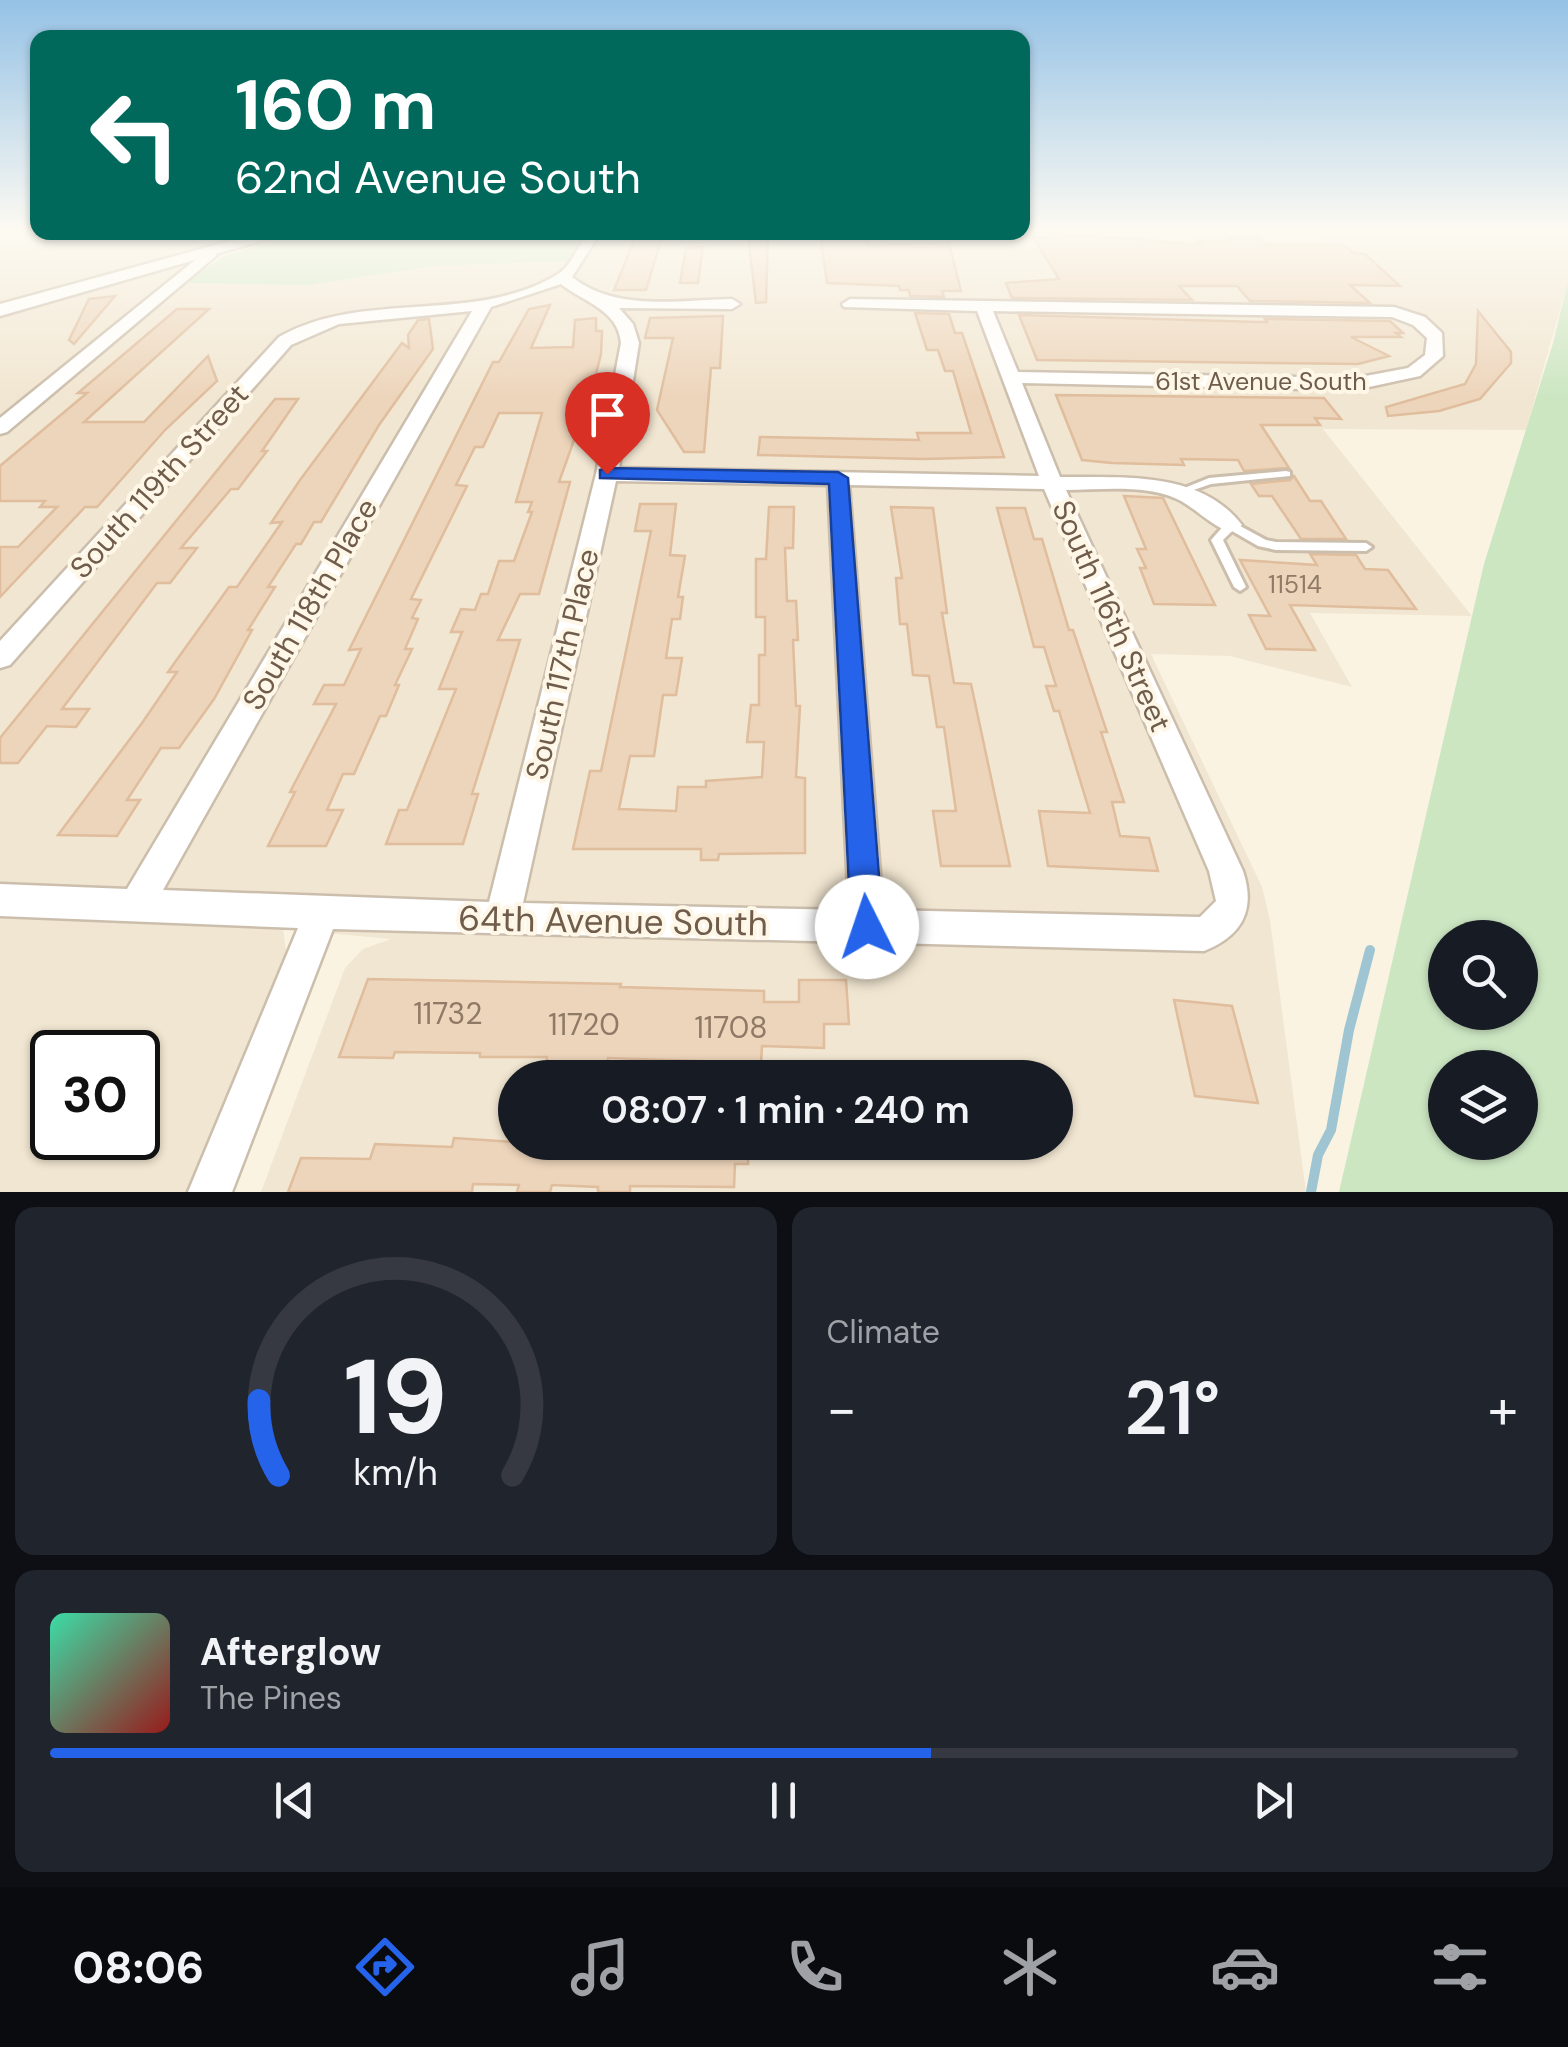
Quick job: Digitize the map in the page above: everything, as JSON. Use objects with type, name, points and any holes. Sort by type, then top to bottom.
[{"type":"street","points":[[0,310],[93,286]]},
{"type":"street","points":[[0,428],[173,286]]},
{"type":"street","name":"South 119th Street","points":[[0,658],[285,341],[330,320],[353,315],[436,312],[484,305],[541,286]]},
{"type":"street","points":[[569,286],[600,303],[732,304]]},
{"type":"street","name":"South 117th Place","points":[[502,919],[607,474],[630,343],[630,330],[620,316],[600,303]]},
{"type":"street","points":[[850,304],[983,306]]},
{"type":"street","name":"South 118th Place","points":[[136,903],[484,305]]},
{"type":"street","name":"61st Avenue South","points":[[983,306],[1394,312],[1428,328],[1436,337],[1434,356],[1414,372],[1375,382],[1012,377]]},
{"type":"street","name":"South 116th Street","points":[[983,306],[1052,483],[1226,871],[1235,897],[1232,912],[1222,924]]},
{"type":"street","points":[[607,474],[1155,485],[1182,491],[1231,524]]},
{"type":"street","points":[[838,478],[867,927]]},
{"type":"street","name":"64th Avenue South","points":[[0,900],[502,919],[1204,934],[1222,924]]},
{"type":"street","points":[[210,1192],[322,912]]},
{"type":"lane","points":[[1182,491],[1210,482],[1286,474]]},
{"type":"lane","points":[[1240,587],[1217,540],[1231,524],[1262,543],[1276,546],[1366,547]]},
{"type":"shaded area","points":[[0,286],[66,286],[0,303]]},
{"type":"shaded area","points":[[110,286],[1567,286],[1526,430],[1323,429],[1472,616],[1310,613],[1352,687],[1230,656],[1151,654],[1262,887],[1270,920],[1306,1192],[261,1192],[345,968],[363,949],[391,939],[283,929],[288,964],[192,1192],[0,1192],[0,314]]},
{"type":"green space","points":[[1568,286],[1568,1192],[1339,1192],[1484,564]]},
{"type":"building","points":[[616,286],[647,286],[646,290],[614,290]]},
{"type":"building","points":[[754,286],[766,286],[766,302],[756,303]]},
{"type":"building","points":[[890,286],[960,286],[961,291],[942,291],[944,297],[910,296],[909,290],[900,290],[899,286]]},
{"type":"building","points":[[1007,286],[1351,286],[1370,303],[1250,301],[1237,286],[1179,286],[1192,300],[1012,298]]},
{"type":"building","points":[[115,296],[74,344],[69,340],[89,299]]},
{"type":"building","points":[[550,305],[531,348],[573,347],[575,320],[596,318],[596,331],[602,331],[601,354],[579,440],[574,440],[559,482],[570,482],[539,594],[520,594],[498,640],[520,640],[472,794],[478,794],[463,844],[386,844],[399,810],[407,810],[456,689],[439,689],[462,632],[451,632],[461,609],[475,610],[481,594],[488,594],[499,561],[514,561],[532,512],[528,512],[532,502],[516,502],[542,413],[499,413],[483,447],[475,447],[456,485],[467,486],[411,599],[421,600],[412,618],[418,619],[405,649],[412,649],[386,716],[380,716],[354,774],[343,774],[327,810],[343,810],[326,846],[268,846],[295,792],[290,792],[336,704],[314,704],[324,685],[344,685],[361,649],[349,650],[493,362],[499,362],[529,309]]},
{"type":"building","points":[[177,309],[209,309],[84,422],[144,422],[208,356],[217,381],[165,430],[97,507],[85,507],[0,597],[0,547],[18,547],[57,507],[40,507],[45,501],[0,501],[0,466],[87,393],[78,393]]},
{"type":"building","points":[[1478,311],[1511,352],[1511,363],[1480,399],[1439,411],[1388,416],[1386,407],[1465,384],[1476,364]]},
{"type":"building","points":[[915,313],[949,314],[955,333],[962,333],[1004,457],[758,455],[760,437],[919,440],[917,433],[971,433],[953,371],[945,371],[938,350],[927,350]]},
{"type":"building","points":[[1019,315],[1258,322],[1390,321],[1403,333],[1396,333],[1401,337],[1351,337],[1389,356],[1358,364],[1037,360]]},
{"type":"building","points":[[723,316],[720,368],[711,368],[704,452],[684,452],[657,410],[673,338],[645,338],[650,318]]},
{"type":"building","points":[[429,319],[433,349],[379,425],[321,522],[314,522],[301,544],[296,544],[268,587],[275,587],[248,630],[252,630],[214,699],[179,748],[161,748],[127,800],[140,800],[117,836],[58,835],[177,672],[168,672],[229,587],[237,587],[282,522],[271,523],[300,480],[402,343],[409,348],[408,335],[418,320]]},
{"type":"building","points":[[1056,395],[1324,398],[1341,419],[1315,418],[1320,425],[1261,425],[1289,468],[1244,471],[1238,460],[1181,459],[1184,465],[1112,463],[1082,460]]},
{"type":"building","points":[[275,399],[298,399],[262,451],[267,451],[238,489],[231,489],[181,548],[197,548],[170,583],[157,583],[62,709],[89,709],[76,727],[47,726],[18,763],[0,763],[0,738]]},
{"type":"building","points":[[1294,476],[1310,501],[1321,501],[1346,539],[1301,539],[1272,496],[1259,496],[1251,484],[1290,480]]},
{"type":"building","points":[[1124,496],[1163,498],[1215,605],[1154,604],[1137,549],[1146,549]]},
{"type":"building","points":[[640,504],[676,504],[670,555],[685,556],[678,597],[683,597],[680,619],[672,619],[666,658],[682,658],[676,695],[663,695],[654,756],[630,756],[619,809],[676,811],[678,787],[706,787],[706,781],[762,777],[764,742],[747,742],[751,705],[759,705],[759,655],[765,655],[765,617],[756,617],[756,559],[766,559],[769,507],[794,507],[793,548],[785,548],[787,601],[796,601],[798,640],[793,640],[796,706],[800,706],[796,777],[805,778],[805,853],[719,854],[718,860],[701,860],[701,849],[573,849],[590,771],[601,771],[651,531],[635,531]]},
{"type":"building","points":[[891,507],[933,508],[947,613],[942,613],[954,683],[971,684],[1010,866],[941,866],[933,811],[956,811],[944,727],[937,727],[929,676],[913,675],[907,624],[900,624],[896,578],[902,578]]},
{"type":"building","points":[[997,508],[1025,508],[1034,539],[1042,539],[1069,630],[1073,630],[1107,732],[1101,732],[1124,802],[1112,802],[1120,836],[1149,838],[1158,871],[1048,866],[1039,811],[1090,813],[1059,711],[1054,711],[1046,686],[1056,686],[1044,647],[1034,647]]},
{"type":"building","points":[[1310,554],[1356,555],[1365,569],[1388,570],[1416,609],[1290,605],[1315,650],[1266,649],[1249,615],[1270,616],[1240,560],[1317,565]]},
{"type":"building","points":[[368,979],[764,991],[764,1002],[799,1002],[799,980],[846,980],[849,1024],[824,1024],[824,1048],[762,1046],[761,1060],[547,1060],[547,1057],[480,1057],[480,1053],[395,1052],[393,1058],[339,1057]]},
{"type":"building","points":[[1174,1000],[1232,1006],[1258,1103],[1195,1096]]},
{"type":"building","points":[[454,1138],[498,1141],[498,1160],[748,1160],[748,1164],[735,1164],[734,1187],[630,1186],[630,1192],[598,1192],[598,1187],[552,1185],[550,1192],[517,1192],[519,1185],[473,1184],[472,1192],[288,1192],[301,1158],[370,1159],[375,1144],[452,1147]]},
{"type":"waterway","points":[[1311,1192],[1318,1155],[1331,1130],[1349,1030],[1370,950]]},
{"type":"route","points":[[607,474],[838,478],[867,927]]}]
